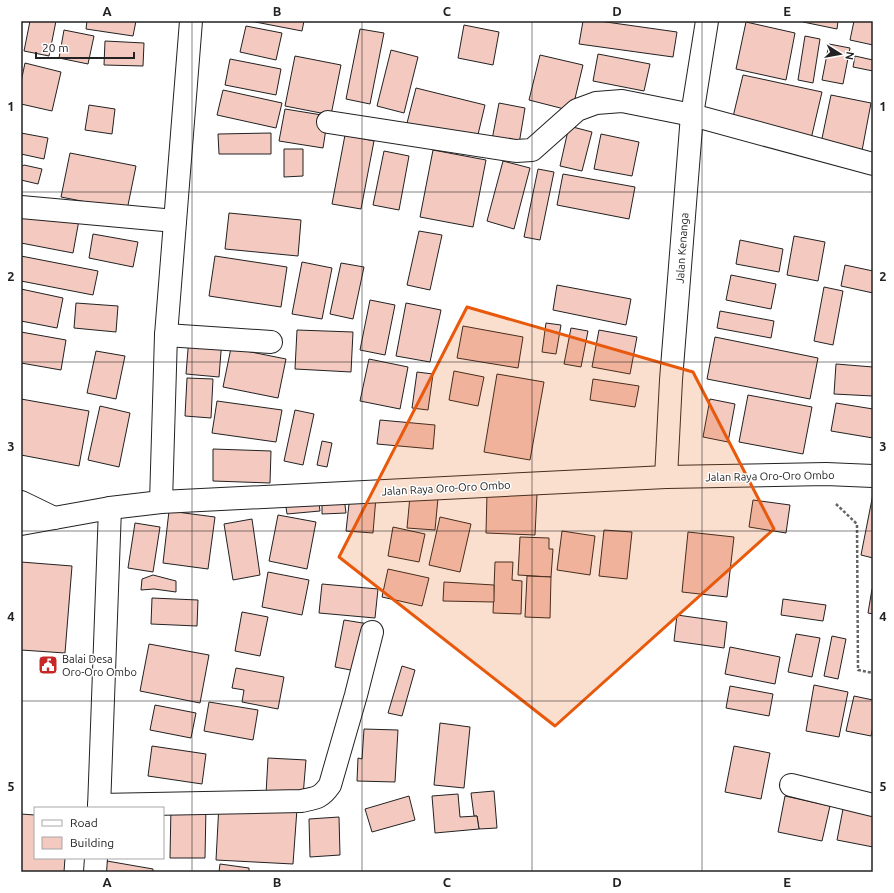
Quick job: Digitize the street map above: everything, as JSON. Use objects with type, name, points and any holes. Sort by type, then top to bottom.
[{"type":"street","points":[[161,502],[166,335],[191,21]]},
{"type":"street","name":"Jalan Kenanga","points":[[666,477],[671,380],[692,115],[707,21]]},
{"type":"street","points":[[328,122],[516,151],[525,151],[532,150],[577,110],[596,103],[622,101],[692,115],[873,164]]},
{"type":"street","points":[[21,207],[175,221]]},
{"type":"street","points":[[166,335],[271,342]]},
{"type":"street","name":"Jalan Raya Oro-Oro Ombo","points":[[21,524],[110,508],[161,502],[666,477],[826,474],[873,476]]},
{"type":"street","points":[[21,502],[54,518]]},
{"type":"street","points":[[110,508],[99,806],[301,800],[315,798],[324,794],[330,785],[356,695],[372,632]]},
{"type":"street","points":[[791,785],[873,805]]},
{"type":"street","points":[[95,872],[96,859]]},
{"type":"path","points":[[826,474],[830,498],[857,524],[858,670],[873,673]]},
{"type":"highlighted area","points":[[467,307],[693,372],[774,529],[555,726],[339,557]]},
{"type":"building","points":[[30,21],[56,21],[49,56],[24,51]]},
{"type":"building","points":[[87,21],[136,21],[133,36],[86,29]]},
{"type":"building","points":[[250,21],[304,21],[302,31]]},
{"type":"building","points":[[583,21],[599,21],[677,32],[673,57],[579,44]]},
{"type":"building","points":[[803,21],[838,21],[837,29]]},
{"type":"building","points":[[854,21],[873,21],[873,45],[850,40]]},
{"type":"building","points":[[746,22],[795,33],[786,80],[736,69]]},
{"type":"building","points":[[464,25],[499,32],[493,65],[458,58]]},
{"type":"building","points":[[246,26],[282,33],[276,60],[240,52]]},
{"type":"building","points":[[360,29],[384,33],[370,104],[346,99]]},
{"type":"building","points":[[64,30],[94,36],[88,64],[59,58]]},
{"type":"building","points":[[805,36],[820,39],[813,83],[798,80]]},
{"type":"building","points":[[105,41],[144,43],[143,66],[104,65]]},
{"type":"building","points":[[829,44],[850,48],[843,84],[822,80]]},
{"type":"building","points":[[391,50],[418,57],[404,113],[377,106]]},
{"type":"building","points":[[598,54],[650,64],[644,91],[593,81]]},
{"type":"building","points":[[540,55],[583,65],[572,111],[529,100]]},
{"type":"building","points":[[295,56],[341,65],[331,115],[285,106]]},
{"type":"building","points":[[855,56],[873,60],[873,71],[853,67]]},
{"type":"building","points":[[230,59],[281,69],[276,95],[225,85]]},
{"type":"building","points":[[25,63],[61,72],[52,111],[21,104],[21,82]]},
{"type":"building","points":[[743,75],[822,92],[811,139],[732,121]]},
{"type":"building","points":[[416,88],[485,105],[476,143],[406,127]]},
{"type":"building","points":[[223,90],[282,103],[276,128],[217,115]]},
{"type":"building","points":[[831,95],[871,103],[861,156],[820,148]]},
{"type":"building","points":[[499,103],[525,108],[518,150],[491,145]]},
{"type":"building","points":[[89,105],[115,109],[112,134],[85,130]]},
{"type":"building","points":[[285,109],[328,116],[323,148],[279,141]]},
{"type":"building","points":[[569,126],[592,132],[582,171],[560,166]]},
{"type":"building","points":[[21,133],[48,138],[44,159],[21,154]]},
{"type":"building","points":[[271,133],[271,154],[219,154],[218,134]]},
{"type":"building","points":[[601,134],[639,142],[632,176],[594,169]]},
{"type":"building","points":[[345,135],[374,141],[361,209],[332,204]]},
{"type":"building","points":[[284,149],[303,149],[303,176],[284,177]]},
{"type":"building","points":[[433,150],[486,160],[473,227],[420,217]]},
{"type":"building","points":[[384,151],[409,156],[399,210],[373,205]]},
{"type":"building","points":[[70,153],[136,166],[127,210],[61,197]]},
{"type":"building","points":[[503,161],[530,168],[514,229],[487,221]]},
{"type":"building","points":[[24,165],[42,169],[38,184],[21,180],[21,167]]},
{"type":"building","points":[[538,169],[554,172],[540,240],[524,237]]},
{"type":"building","points":[[563,174],[635,187],[629,219],[557,205]]},
{"type":"building","points":[[21,209],[79,220],[73,253],[21,243]]},
{"type":"building","points":[[229,213],[301,220],[298,256],[225,249]]},
{"type":"building","points":[[419,231],[442,235],[430,290],[407,285]]},
{"type":"building","points":[[93,234],[138,242],[133,267],[89,258]]},
{"type":"building","points":[[794,236],[825,242],[818,281],[787,275]]},
{"type":"building","points":[[740,240],[783,249],[779,272],[736,264]]},
{"type":"building","points":[[21,256],[98,271],[93,295],[21,281]]},
{"type":"building","points":[[215,256],[287,267],[281,307],[209,296]]},
{"type":"building","points":[[302,262],[332,268],[322,319],[292,314]]},
{"type":"building","points":[[341,263],[364,267],[353,319],[330,314]]},
{"type":"building","points":[[845,265],[873,271],[873,293],[841,286]]},
{"type":"building","points":[[731,275],[776,284],[771,309],[726,300]]},
{"type":"building","points":[[557,285],[631,299],[626,325],[553,310]]},
{"type":"building","points":[[824,287],[843,291],[833,345],[814,341]]},
{"type":"building","points":[[21,289],[63,298],[57,328],[21,321]]},
{"type":"building","points":[[370,300],[395,305],[385,355],[360,350]]},
{"type":"building","points":[[76,303],[118,306],[116,332],[74,328]]},
{"type":"building","points":[[406,303],[441,310],[430,362],[396,356]]},
{"type":"building","points":[[720,311],[774,321],[771,338],[717,328]]},
{"type":"building","points":[[546,323],[561,325],[556,354],[542,352]]},
{"type":"building","points":[[463,326],[523,337],[518,368],[457,358]]},
{"type":"building","points":[[571,328],[588,331],[581,367],[564,364]]},
{"type":"building","points":[[297,330],[353,332],[351,372],[295,369]]},
{"type":"building","points":[[599,330],[637,337],[630,374],[592,367]]},
{"type":"building","points":[[21,332],[66,340],[61,370],[21,363]]},
{"type":"building","points":[[189,337],[222,339],[219,377],[186,374]]},
{"type":"building","points":[[715,337],[818,358],[810,399],[707,379]]},
{"type":"building","points":[[231,348],[286,359],[278,398],[223,387]]},
{"type":"building","points":[[96,351],[125,356],[116,399],[87,393]]},
{"type":"building","points":[[369,359],[408,367],[400,409],[360,401]]},
{"type":"building","points":[[836,364],[873,367],[873,396],[834,394]]},
{"type":"building","points":[[454,371],[484,377],[478,406],[449,400]]},
{"type":"building","points":[[417,372],[433,374],[428,410],[412,408]]},
{"type":"building","points":[[497,374],[544,382],[530,460],[484,452]]},
{"type":"building","points":[[187,378],[213,379],[211,418],[185,416]]},
{"type":"building","points":[[593,379],[639,386],[635,407],[590,400]]},
{"type":"building","points":[[748,395],[812,407],[803,454],[739,442]]},
{"type":"building","points":[[21,399],[89,411],[79,466],[21,455]]},
{"type":"building","points":[[710,399],[735,404],[728,442],[703,437]]},
{"type":"building","points":[[217,401],[282,410],[276,442],[212,433]]},
{"type":"building","points":[[836,403],[873,409],[873,438],[831,431]]},
{"type":"building","points":[[100,406],[130,413],[119,467],[88,460]]},
{"type":"building","points":[[295,410],[314,414],[303,465],[284,461]]},
{"type":"building","points":[[380,420],[435,425],[433,449],[377,444]]},
{"type":"building","points":[[322,441],[332,443],[327,467],[317,465]]},
{"type":"building","points":[[213,449],[271,451],[270,483],[213,481]]},
{"type":"building","points":[[487,493],[537,494],[535,535],[486,533]]},
{"type":"building","points":[[873,494],[873,558],[861,555]]},
{"type":"building","points":[[350,495],[376,497],[373,533],[346,531]]},
{"type":"building","points":[[318,496],[320,511],[287,514],[285,500]]},
{"type":"building","points":[[410,496],[438,498],[435,530],[407,528]]},
{"type":"building","points":[[344,497],[346,513],[322,514],[322,499]]},
{"type":"building","points":[[753,500],[790,505],[786,533],[749,527]]},
{"type":"building","points":[[169,511],[215,517],[208,569],[163,563]]},
{"type":"building","points":[[278,515],[316,522],[307,569],[269,561]]},
{"type":"building","points":[[440,517],[471,524],[460,572],[429,565]]},
{"type":"building","points":[[252,519],[260,575],[233,580],[224,524]]},
{"type":"building","points":[[135,523],[160,527],[153,572],[128,568]]},
{"type":"building","points":[[393,527],[425,534],[419,562],[388,556]]},
{"type":"building","points":[[604,530],[632,532],[627,579],[599,576]]},
{"type":"building","points":[[562,531],[595,536],[590,575],[557,570]]},
{"type":"building","points":[[688,532],[734,537],[727,597],[682,592]]},
{"type":"building","points":[[520,537],[549,538],[549,549],[553,549],[551,577],[518,575]]},
{"type":"building","points":[[21,562],[72,566],[65,653],[21,650]]},
{"type":"building","points":[[495,562],[513,562],[512,580],[522,581],[521,614],[493,613]]},
{"type":"building","points":[[388,569],[429,578],[422,606],[382,597]]},
{"type":"building","points":[[268,572],[309,580],[302,615],[262,607]]},
{"type":"building","points":[[153,575],[176,581],[176,592],[154,589],[141,590],[142,579]]},
{"type":"building","points":[[527,576],[551,577],[550,618],[525,617]]},
{"type":"building","points":[[444,582],[494,585],[494,602],[443,601]]},
{"type":"building","points":[[322,584],[378,589],[375,618],[319,613]]},
{"type":"building","points":[[873,589],[873,614],[868,613]]},
{"type":"building","points":[[152,598],[198,600],[197,626],[151,624]]},
{"type":"building","points":[[783,599],[826,605],[823,621],[781,615]]},
{"type":"building","points":[[242,612],[268,617],[260,656],[235,651]]},
{"type":"building","points":[[677,615],[727,622],[724,648],[674,641]]},
{"type":"building","points":[[344,620],[369,624],[361,672],[335,667]]},
{"type":"building","points":[[796,634],[820,638],[812,677],[788,672]]},
{"type":"building","points":[[832,636],[846,639],[838,679],[824,676]]},
{"type":"building","points":[[149,644],[209,655],[200,703],[140,691]]},
{"type":"building","points":[[730,647],[780,657],[775,684],[725,674]]},
{"type":"building","points":[[402,666],[415,670],[402,716],[388,713]]},
{"type":"building","points":[[236,668],[284,677],[278,709],[242,702],[244,690],[232,688]]},
{"type":"building","points":[[814,685],[848,692],[839,737],[806,731]]},
{"type":"building","points":[[730,686],[773,694],[769,716],[726,708]]},
{"type":"building","points":[[854,696],[873,700],[873,727],[871,736],[846,731]]},
{"type":"building","points":[[209,702],[258,710],[253,740],[204,731]]},
{"type":"building","points":[[155,705],[196,713],[191,738],[150,730]]},
{"type":"building","points":[[440,723],[470,727],[464,788],[434,785]]},
{"type":"building","points":[[364,729],[398,730],[395,782],[357,781],[358,758],[362,759]]},
{"type":"building","points":[[152,746],[206,754],[202,784],[148,776]]},
{"type":"building","points":[[734,746],[770,753],[761,799],[725,792]]},
{"type":"building","points":[[268,758],[306,760],[303,796],[266,794]]},
{"type":"building","points":[[494,791],[497,828],[479,829],[477,816],[474,816],[471,793]]},
{"type":"building","points":[[458,794],[460,817],[477,816],[479,829],[435,833],[432,796]]},
{"type":"building","points":[[409,796],[415,820],[372,832],[365,809]]},
{"type":"building","points":[[785,796],[830,806],[822,841],[778,832]]},
{"type":"building","points":[[219,804],[297,809],[293,864],[216,860]]},
{"type":"building","points":[[171,806],[206,806],[205,858],[170,858]]},
{"type":"building","points":[[843,809],[873,815],[873,847],[837,840]]},
{"type":"building","points":[[21,814],[34,815],[34,859],[65,859],[64,872],[21,872]]},
{"type":"building","points":[[339,817],[340,855],[310,857],[309,819]]},
{"type":"building","points":[[107,861],[153,869],[153,872],[105,872]]},
{"type":"building","points":[[220,864],[249,868],[249,872],[219,872]]},
{"type":"place","name":"Balai Desa Oro-Oro Ombo","points":[[48,665]]}]
